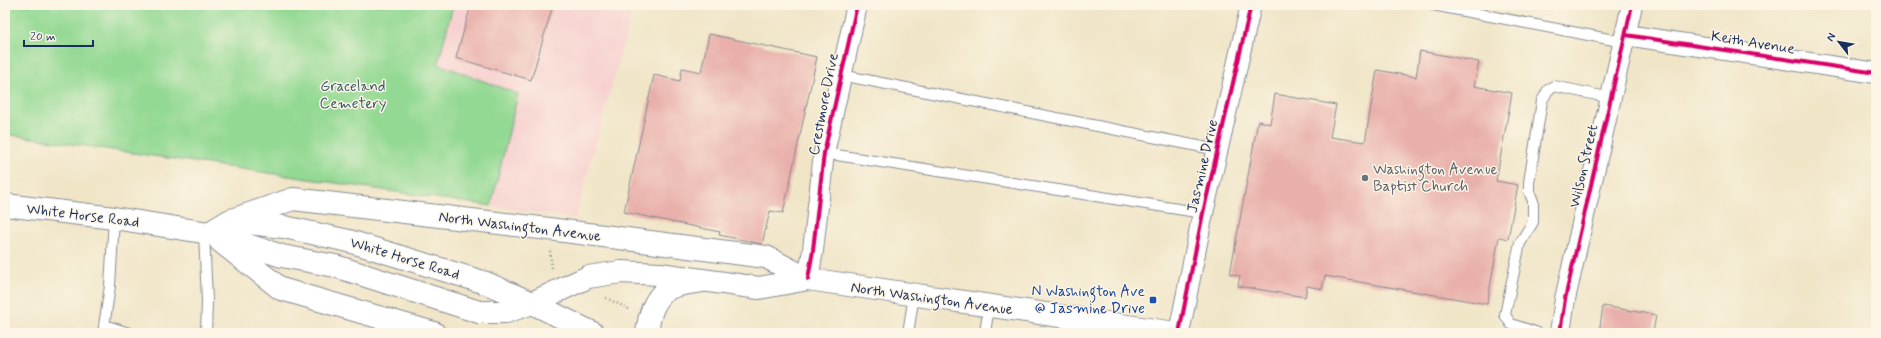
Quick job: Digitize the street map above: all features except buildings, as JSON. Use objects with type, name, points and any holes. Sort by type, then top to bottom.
[{"type":"main road","name":"North Washington Avenue","points":[[229,221],[293,199],[549,229],[766,257],[808,279]]},
{"type":"main road","name":"White Horse Road","points":[[5,205],[114,218],[206,233],[281,289],[434,333]]},
{"type":"main road","name":"White Horse Road","points":[[229,221],[284,227],[349,241],[486,283],[532,303],[593,333]]},
{"type":"main road","points":[[206,233],[229,221]]},
{"type":"main road","name":"North Washington Avenue","points":[[206,233],[282,256],[335,266],[479,312],[506,312],[532,303],[588,277],[621,272],[660,274],[759,288],[808,279],[1175,333]]},
{"type":"main road","points":[[647,333],[649,319],[655,302],[669,289],[702,280]]},
{"type":"street","name":"Crestmore Drive","points":[[808,279],[814,250],[824,153],[856,5]]},
{"type":"street","name":"Jasmine Drive","points":[[1179,333],[1203,213],[1251,5]]},
{"type":"street","name":"Wilson Street","points":[[1560,333],[1565,299],[1632,5]]},
{"type":"street","name":"Keith Avenue","points":[[1625,39],[1876,73]]},
{"type":"lane","points":[[1434,5],[1625,39]]},
{"type":"lane","points":[[840,75],[1218,150]]},
{"type":"lane","points":[[1538,333],[1511,324],[1506,315],[1520,243],[1532,222],[1533,201],[1529,182],[1542,101],[1548,90],[1554,86],[1611,98]]},
{"type":"lane","points":[[824,153],[1203,213]]},
{"type":"lane","points":[[114,218],[110,286],[103,329],[129,333]]},
{"type":"lane","points":[[206,233],[206,333]]},
{"type":"lane","points":[[908,333],[914,295]]},
{"type":"lane","points":[[985,333],[989,306]]},
{"type":"path","points":[[603,297],[631,310]]},
{"type":"shaded area","points":[[453,5],[634,5],[575,219],[491,206],[518,94],[438,64]]},
{"type":"green space","name":"Graceland Cemetery","points":[[5,5],[453,5],[438,64],[518,94],[491,206],[5,134]]},
{"type":"cycle path","points":[[808,279],[813,250],[824,153],[857,5]]},
{"type":"cycle path","points":[[1179,333],[1203,213],[1251,5]]},
{"type":"cycle path","points":[[1560,333],[1565,299],[1632,5]]},
{"type":"cycle path","points":[[1626,35],[1876,73]]},
{"type":"place","name":"Washington Avenue Baptist Church","points":[[1365,178]]},
{"type":"place","name":"N Washington Ave @ Jasmine Drive","points":[[1153,300]]}]
